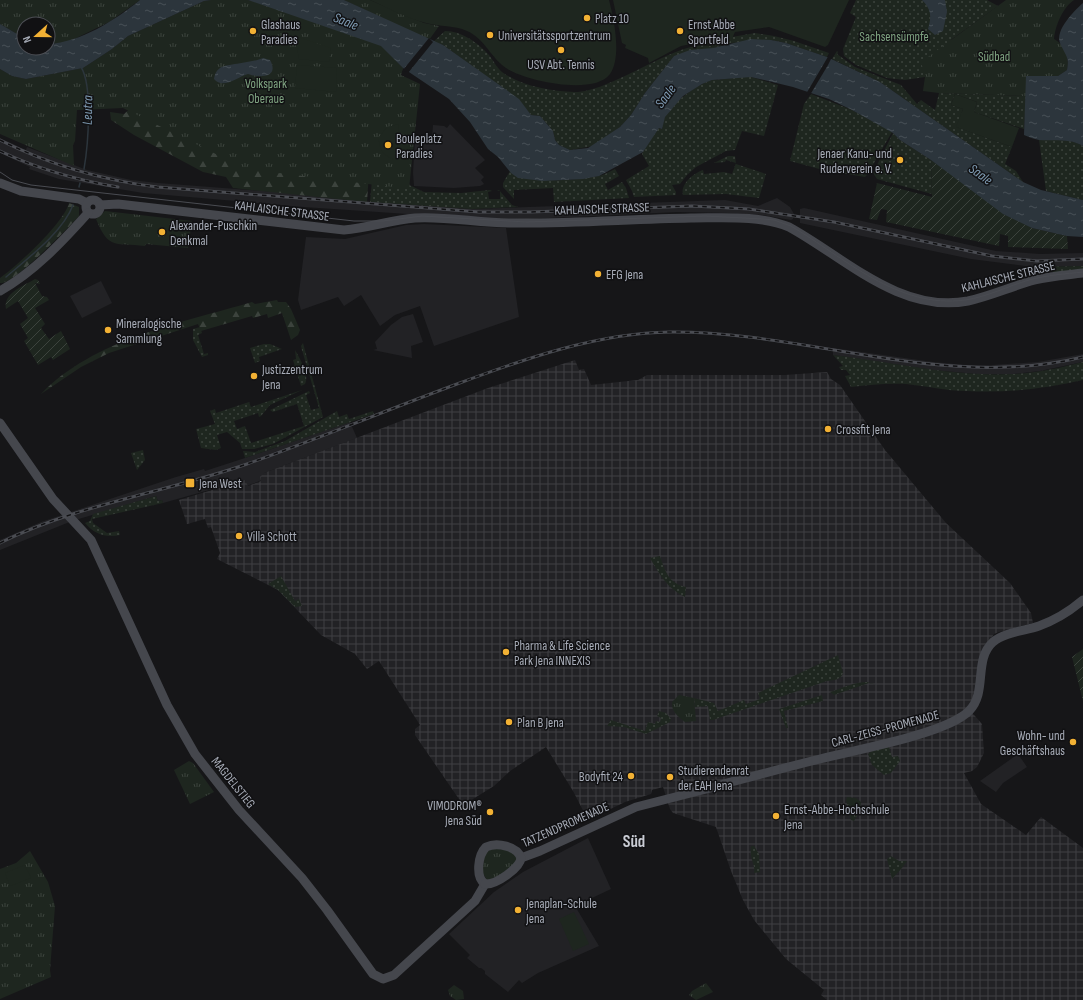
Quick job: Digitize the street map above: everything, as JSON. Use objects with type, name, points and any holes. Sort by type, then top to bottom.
[{"type":"main road","points":[[0,183],[21,191],[79,199],[87,203]]},
{"type":"main road","points":[[93,200],[100,205],[100,210],[97,214],[88,214],[85,209],[87,203],[93,200]]},
{"type":"main road","name":"KAHLAISCHE STRASSE","points":[[100,205],[118,204],[344,230],[365,229],[416,218],[509,223],[668,218],[758,219],[776,222],[789,227],[876,281],[901,294],[927,301],[946,303],[967,301],[987,296],[1036,280],[1083,273]]},
{"type":"main road","points":[[0,291],[16,280],[64,240],[88,214]]},
{"type":"main road","name":"MAGDELSTIEG","points":[[0,422],[59,504],[88,537],[166,705],[195,754],[239,810],[302,878],[327,910],[370,972],[383,979],[394,975],[475,901],[486,884]]},
{"type":"main road","name":"CARL-ZEISS-PROMENADE","points":[[662,800],[933,730],[962,717],[972,708],[979,696],[982,666],[987,651],[994,641],[1001,637],[1054,620],[1083,600]]},
{"type":"main road","name":"TATZENDPROMENADE","points":[[486,884],[494,884],[516,868],[521,858],[540,851],[622,813],[662,800]]},
{"type":"main road","points":[[486,884],[480,879],[479,872],[482,853],[486,847],[492,845],[513,848],[519,853],[521,858]]},
{"type":"shaded area","points":[[450,124],[485,160],[475,168],[484,177],[481,180],[484,184],[480,186],[454,188],[414,186],[413,173],[415,138],[432,139],[433,125],[444,126],[447,128]]},
{"type":"shaded area","points":[[0,138],[26,150],[27,147],[87,170],[131,180],[158,183],[277,192],[360,201],[472,209],[725,200],[758,206],[777,198],[790,207],[794,214],[793,219],[791,220],[762,215],[678,212],[528,219],[467,218],[304,207],[143,193],[59,179],[29,169],[30,167],[0,153]]},
{"type":"shaded area","points":[[804,208],[996,251],[1040,254],[1083,253],[1083,266],[1033,267],[971,259],[800,223],[800,209]]},
{"type":"shaded area","points":[[424,224],[506,228],[519,317],[434,346],[420,306],[395,315],[380,326],[361,295],[344,306],[338,297],[301,310],[298,300],[306,237],[345,239],[406,225]]},
{"type":"shaded area","points":[[101,281],[112,303],[82,318],[70,296]]},
{"type":"shaded area","points":[[413,314],[423,342],[411,346],[412,358],[373,350],[377,349],[375,342],[391,325],[402,317]]},
{"type":"shaded area","points":[[833,348],[933,362],[977,366],[1038,362],[1083,354],[1083,362],[1040,371],[1014,374],[977,374],[933,370],[833,355]]},
{"type":"shaded area","points":[[575,360],[579,370],[584,369],[591,385],[638,380],[647,375],[785,375],[827,372],[831,379],[840,385],[885,450],[946,523],[1010,583],[1031,613],[1033,623],[994,634],[988,644],[978,687],[968,708],[982,724],[984,753],[977,767],[972,771],[964,773],[981,804],[1026,835],[1041,817],[1083,848],[1083,1000],[827,1000],[821,995],[824,990],[786,959],[754,920],[743,900],[731,871],[716,827],[673,813],[670,809],[663,787],[652,790],[651,794],[625,802],[588,820],[573,791],[546,747],[510,771],[494,786],[468,802],[461,802],[415,735],[415,729],[420,725],[379,661],[367,669],[355,654],[321,635],[278,590],[217,559],[220,553],[211,527],[208,528],[205,519],[187,524],[179,500],[245,480],[248,486],[261,481],[260,477],[264,473],[488,388]]},
{"type":"shaded area","points":[[350,422],[357,438],[264,473],[262,480],[247,486],[245,480],[163,503],[162,500],[158,501],[156,496],[72,521],[0,550],[0,540],[41,522],[176,477],[204,469],[205,471]]},
{"type":"shaded area","points":[[1018,754],[1027,767],[1003,783],[996,792],[980,781]]},
{"type":"shaded area","points":[[588,838],[611,889],[575,906],[599,946],[538,973],[522,983],[519,980],[508,992],[485,974],[485,971],[467,958],[470,955],[449,934],[494,892],[523,872]]},
{"type":"green space","points":[[0,0],[140,0],[109,22],[68,42],[56,43],[56,16],[16,16],[16,33],[0,24]]},
{"type":"green space","name":"Volkspark Oberaue","points":[[211,0],[248,0],[403,68],[369,172],[367,202],[233,188],[226,177],[203,172],[134,135],[111,120],[110,112],[124,114],[134,105]]},
{"type":"green space","points":[[344,0],[370,0],[424,23],[439,26],[429,40]]},
{"type":"green space","points":[[370,0],[609,0],[616,38],[616,58],[614,67],[610,74],[602,81],[590,84],[559,84],[528,78],[506,68],[479,39],[467,31],[419,21]]},
{"type":"green space","name":"Ernst Abbe Sportfeld","points":[[613,0],[849,0],[828,45],[825,47],[769,27],[735,32],[731,41],[713,47],[702,42],[681,46],[649,63],[648,58],[625,48],[626,45],[622,43]]},
{"type":"green space","name":"Sachsensümpfe","points":[[856,0],[987,0],[998,6],[952,39],[925,77],[905,80],[887,78],[856,65],[844,56],[843,49],[856,17],[850,13]]},
{"type":"green space","name":"Südbad","points":[[1006,0],[1074,0],[1066,7],[1060,17],[1054,39],[1061,45],[1066,53],[1068,61],[1067,70],[1058,76],[1026,76],[1026,96],[939,93],[923,91],[925,77],[921,62]]},
{"type":"green space","name":"Volkspark Oberaue","points":[[204,1],[255,1],[381,45],[403,68],[401,75],[420,84],[409,189],[246,169],[123,108],[77,110],[75,141],[73,145],[74,166],[0,134],[0,69],[12,76],[26,79],[83,68],[112,49],[128,36]]},
{"type":"green space","points":[[445,31],[458,33],[475,42],[489,55],[502,72],[518,81],[546,89],[574,92],[590,90],[608,84],[685,49],[701,45],[713,47],[730,41],[732,37],[755,33],[794,41],[829,53],[827,57],[786,43],[771,40],[731,43],[674,56],[645,93],[631,115],[620,127],[593,146],[570,150],[559,145],[555,140],[553,131],[540,116],[531,115],[518,99],[443,45],[433,42]]},
{"type":"green space","points":[[295,36],[331,48],[329,62],[299,59]]},
{"type":"green space","points":[[837,51],[837,54],[855,67],[901,85],[917,104],[921,100],[935,110],[939,93],[1026,96],[1024,129],[974,112],[977,102],[955,94],[951,105],[963,109],[957,127],[1012,147],[1005,164],[1016,171],[1023,182],[880,82],[832,59]]},
{"type":"green space","points":[[297,65],[337,68],[336,92],[295,88]]},
{"type":"green space","points":[[738,77],[751,77],[778,85],[764,136],[742,131],[735,150],[726,151],[696,167],[680,184],[672,185],[676,195],[634,197],[626,180],[649,166],[642,154],[645,146],[659,128],[662,129],[664,118],[673,106],[693,89],[707,82]]},
{"type":"green space","points":[[811,94],[852,110],[892,132],[865,177],[823,170],[790,161],[804,104]]},
{"type":"green space","points":[[955,94],[977,102],[974,112],[1019,128],[1012,147],[956,127],[963,109],[951,105]]},
{"type":"green space","name":"Bouleplatz Paradies","points":[[399,124],[396,160],[385,155],[381,149],[379,137],[387,127]]},
{"type":"green space","points":[[893,133],[900,140],[931,160],[932,194],[877,179],[873,173]]},
{"type":"green space","points":[[1039,140],[1067,141],[1078,143],[1083,146],[1083,200],[1046,191]]},
{"type":"green space","points":[[728,156],[735,156],[736,163],[726,160],[725,162],[714,163]]},
{"type":"green space","points":[[931,160],[1032,228],[1067,236],[1068,249],[1008,247],[1008,236],[1000,234],[999,246],[886,222],[887,210],[881,209],[877,220],[869,219],[877,183],[932,197]]},
{"type":"green space","points":[[736,163],[766,174],[759,198],[726,194],[683,195],[686,183],[696,174],[703,170],[704,174],[724,172],[732,174]]},
{"type":"green space","points":[[615,169],[619,176],[605,184],[608,190],[622,182],[626,188],[629,198],[554,202],[553,188],[514,190],[514,199],[503,187],[503,183],[510,171],[517,175],[539,180],[565,180],[598,176]]},
{"type":"green space","points":[[372,180],[407,184],[424,192],[461,193],[490,190],[492,191],[488,192],[489,199],[500,199],[500,191],[512,205],[518,207],[472,209],[370,202]]},
{"type":"green space","points":[[69,203],[79,207],[79,216],[28,266],[16,275],[0,283],[0,278],[39,244],[58,221]]},
{"type":"green space","points":[[105,211],[192,221],[188,248],[114,243],[105,236],[96,219]]},
{"type":"green space","points":[[1083,266],[1083,271],[1055,274],[1052,271],[1035,274],[1033,267]]},
{"type":"green space","points":[[35,279],[38,280],[40,284],[35,283],[42,296],[47,297],[49,300],[35,308],[45,324],[41,328],[49,339],[61,331],[70,349],[53,360],[51,357],[38,365],[24,341],[28,338],[20,324],[28,318],[18,301],[6,309],[7,299],[10,295],[14,291]]},
{"type":"green space","points":[[277,300],[278,302],[286,302],[291,309],[300,330],[298,335],[291,340],[282,313],[268,318],[267,314],[253,318],[252,316],[201,331],[198,324],[109,353],[81,367],[41,394],[62,375],[86,359],[112,346],[168,326],[252,302],[255,304]]},
{"type":"green space","points":[[200,327],[202,333],[198,335],[204,354],[208,353],[208,355],[202,357],[193,340],[193,329]]},
{"type":"green space","points":[[303,343],[323,417],[273,444],[254,449],[242,449],[240,443],[227,432],[217,435],[221,448],[216,450],[201,448],[196,429],[215,424],[210,411],[215,409],[216,413],[249,402],[251,407],[302,390],[270,405],[259,417],[258,413],[234,421],[237,429],[245,426],[251,443],[304,426],[297,404],[273,412],[270,410],[309,391],[310,393],[306,395],[311,410],[319,408],[301,346]]},
{"type":"green space","points":[[270,344],[282,349],[259,357],[260,361],[255,363],[250,348]]},
{"type":"green space","points":[[295,350],[306,376],[305,384],[301,386],[293,360],[296,359]]},
{"type":"green space","points":[[833,355],[945,371],[990,374],[1031,373],[1083,362],[1083,380],[1054,386],[1011,391],[952,390],[899,384],[878,384],[851,387],[845,376],[850,375],[846,370],[841,370],[839,367],[843,366]]},
{"type":"green space","points":[[337,411],[339,417],[347,414],[349,419],[373,411],[374,414],[245,458],[243,451],[255,452],[285,441]]},
{"type":"green space","points":[[143,450],[145,460],[137,470],[131,453]]},
{"type":"green space","points":[[156,496],[158,501],[162,500],[163,503],[92,519],[93,523],[107,533],[119,531],[120,535],[110,536],[101,534],[92,530],[85,523],[90,521],[93,514]]},
{"type":"green space","points":[[660,556],[668,576],[675,583],[686,587],[685,597],[673,590],[650,558]]},
{"type":"green space","points":[[281,576],[295,601],[299,599],[302,606],[295,607],[278,590],[268,584]]},
{"type":"green space","points":[[1083,649],[1083,701],[1072,657]]},
{"type":"green space","points":[[838,655],[843,673],[841,677],[837,679],[827,681],[713,720],[710,720],[708,706],[695,707],[694,698],[714,703],[718,711],[744,700],[746,704],[760,699],[758,693]]},
{"type":"green space","points":[[867,682],[877,685],[869,683],[834,695],[830,692],[853,684]]},
{"type":"green space","points":[[679,695],[694,698],[696,721],[685,722],[674,711],[672,702]]},
{"type":"green space","points":[[822,695],[823,701],[784,711],[788,728],[786,728],[779,709]]},
{"type":"green space","points":[[659,711],[666,713],[671,719],[670,722],[646,734],[624,727],[607,726],[611,720],[645,731],[648,722],[655,724],[656,721],[660,722],[661,718],[657,716]]},
{"type":"green space","points":[[889,747],[892,757],[898,756],[900,761],[891,773],[884,775],[872,765],[868,754],[872,751]]},
{"type":"green space","points":[[189,761],[193,763],[214,792],[190,804],[174,770]]},
{"type":"green space","points":[[847,797],[856,798],[861,802],[860,811],[854,821],[851,820],[846,800]]},
{"type":"green space","points":[[751,846],[754,846],[759,854],[760,872],[754,873]]},
{"type":"green space","points":[[492,848],[511,851],[516,854],[517,862],[494,880],[487,880],[482,872],[485,854]]},
{"type":"green space","points":[[30,851],[48,882],[55,906],[50,970],[51,977],[0,999],[0,869],[16,863]]},
{"type":"green space","points":[[891,856],[899,861],[907,861],[892,879],[887,859]]},
{"type":"green space","points":[[25,865],[31,878],[10,886],[5,873]]},
{"type":"green space","points":[[574,912],[589,944],[573,951],[559,919]]},
{"type":"green space","points":[[706,983],[713,992],[696,1000],[689,995],[692,991]]},
{"type":"green space","points":[[454,985],[463,991],[464,999],[456,1000],[450,996],[448,990]]},
{"type":"water","points":[[140,0],[211,0],[204,1],[128,36],[112,49],[83,68],[26,79],[12,76],[0,69],[0,24],[16,33],[16,56],[56,56],[56,43],[85,35],[108,23]]},
{"type":"water","name":"Saale","points":[[248,0],[344,0],[443,45],[519,99],[531,115],[540,116],[553,131],[555,140],[559,145],[570,150],[588,148],[620,127],[631,115],[645,93],[674,56],[690,50],[713,48],[751,39],[771,40],[786,43],[827,57],[880,82],[1023,182],[1041,190],[1083,200],[1083,237],[1067,236],[1032,228],[1003,214],[931,160],[900,140],[893,133],[852,110],[829,99],[793,87],[751,77],[712,80],[702,84],[683,96],[665,117],[662,129],[659,128],[643,152],[599,176],[583,179],[543,181],[518,178],[511,173],[498,157],[488,149],[470,122],[449,99],[403,68],[381,46]]},
{"type":"water","points":[[922,0],[945,0],[947,12],[943,31],[935,35],[928,29],[930,13]]},
{"type":"water","points":[[1083,3],[1083,146],[1078,143],[1062,140],[1033,139],[1024,135],[1026,76],[1058,76],[1067,70],[1067,59],[1059,38],[1060,32],[1066,21]]},
{"type":"water","points":[[263,58],[270,60],[272,66],[272,70],[267,75],[257,76],[248,74],[226,83],[218,82],[214,79],[215,74],[220,68]]},
{"type":"pier","points":[[429,38],[433,42],[408,73],[403,70]]},
{"type":"pier","points":[[829,55],[832,57],[828,65],[810,95],[806,94]]},
{"type":"waterway","name":"Leutra","points":[[81,67],[85,76],[88,102],[88,132],[84,169]]},
{"type":"waterway","name":"Leutra","points":[[79,187],[80,183]]},
{"type":"waterway","name":"Leutra","points":[[6,277],[53,235],[68,215],[73,205]]},
{"type":"tram line","points":[[0,172],[12,180],[31,185],[354,221],[383,221],[422,216],[526,222],[705,216],[774,220],[791,226],[852,266],[895,289],[917,297],[941,301],[973,299],[1036,278],[1083,272]]},
{"type":"railway","points":[[0,140],[38,157],[96,176],[157,187],[479,212],[531,212],[692,206],[749,209],[834,222],[992,256],[1037,261],[1083,259]]},
{"type":"railway","points":[[0,151],[58,173],[118,187]]},
{"type":"railway","points":[[0,543],[29,530],[90,509],[247,464],[508,365],[561,349],[615,337],[643,333],[670,332],[722,334],[773,340],[928,364],[980,367],[1031,366],[1083,357]]},
{"type":"place","name":"Platz 10","points":[[587,18]]},
{"type":"place","name":"Glashaus Paradies","points":[[253,31]]},
{"type":"place","name":"Ernst Abbe Sportfeld","points":[[680,31]]},
{"type":"place","name":"Universitätssportzentrum","points":[[490,35]]},
{"type":"place","name":"USV Abt. Tennis","points":[[561,50]]},
{"type":"place","name":"Bouleplatz Paradies","points":[[388,145]]},
{"type":"place","name":"Jenaer Kanu- und Ruderverein e. V.","points":[[900,160]]},
{"type":"place","name":"Alexander-Puschkin Denkmal","points":[[162,232]]},
{"type":"place","name":"EFG Jena","points":[[598,274]]},
{"type":"place","name":"Mineralogische Sammlung","points":[[108,330]]},
{"type":"place","name":"Justizzentrum Jena","points":[[254,376]]},
{"type":"place","name":"Crossfit Jena","points":[[828,429]]},
{"type":"place","name":"Jena West","points":[[190,483]]},
{"type":"place","name":"Villa Schott","points":[[239,536]]},
{"type":"place","name":"Pharma & Life Science Park Jena INNEXIS","points":[[506,652]]},
{"type":"place","name":"Plan B Jena","points":[[509,722]]},
{"type":"place","name":"Wohn- und Geschäftshaus","points":[[1073,742]]},
{"type":"place","name":"Bodyfit 24","points":[[631,776]]},
{"type":"place","name":"Studierendenrat der EAH Jena","points":[[670,777]]},
{"type":"place","name":"VIMODROM® Jena Süd","points":[[490,812]]},
{"type":"place","name":"Ernst-Abbe-Hochschule Jena","points":[[776,816]]},
{"type":"place","name":"Jenaplan-Schule Jena","points":[[518,910]]},
{"type":"district","name":"Süd","points":[[634,841]]}]
